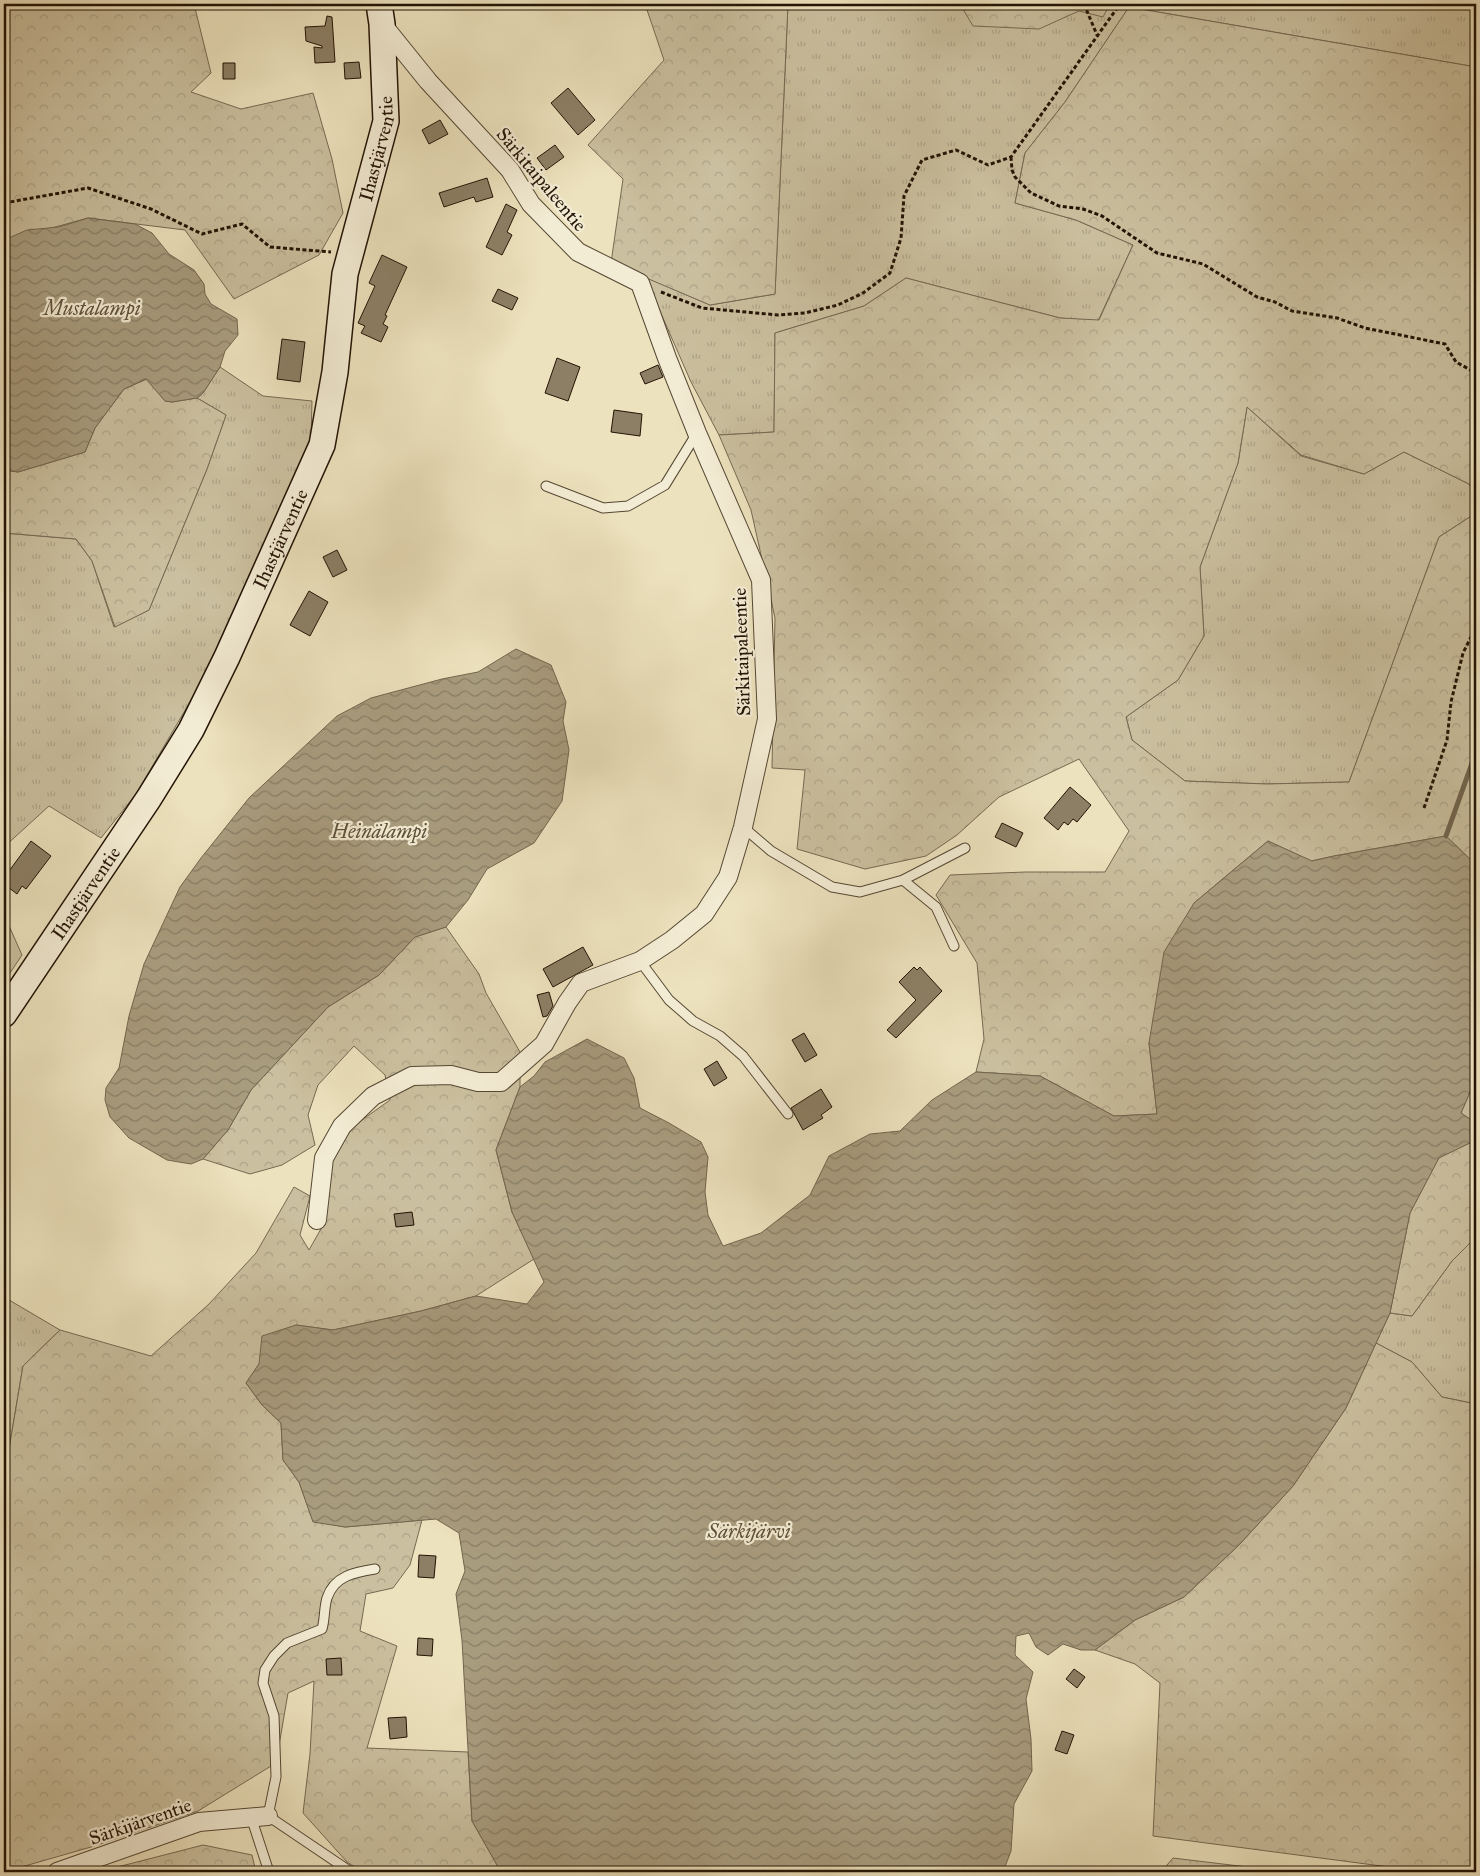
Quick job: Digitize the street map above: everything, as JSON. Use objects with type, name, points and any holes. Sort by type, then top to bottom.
[{"type":"street","name":"Ihastjärventie","points":[[4,1014],[149,798],[191,730],[227,657],[322,445],[335,372],[345,274],[386,121],[380,14]]},
{"type":"street","name":"Särkitaipaleentie","points":[[317,1220],[324,1158],[342,1126],[373,1096],[412,1076],[450,1076],[478,1082],[501,1082],[544,1044],[567,1003],[581,983],[640,961],[672,940],[704,914],[728,877],[743,827],[767,719],[761,580],[697,433],[640,283],[578,252],[531,204],[510,170],[428,81],[380,14]]},
{"type":"street","name":"Särkijärventie","points":[[57,1872],[199,1822],[260,1817]]},
{"type":"lane","points":[[546,486],[603,508],[628,506],[666,485],[697,433]]},
{"type":"lane","points":[[743,827],[771,850],[832,886],[860,892],[903,880],[965,848]]},
{"type":"lane","points":[[903,880],[936,908],[954,946]]},
{"type":"lane","points":[[640,961],[669,1000],[693,1021],[720,1036],[743,1056],[788,1114]]},
{"type":"lane","points":[[269,1872],[260,1817],[276,1777],[274,1716],[263,1683],[265,1670],[274,1656],[287,1643],[322,1629],[327,1599],[334,1584],[355,1572],[375,1569]]},
{"type":"lane","points":[[260,1817],[351,1872]]},
{"type":"path","points":[[1084,4],[1097,36]]},
{"type":"path","points":[[640,283],[702,308],[778,315],[805,313],[838,305],[863,293],[890,273],[901,238],[904,196],[922,160],[956,150],[988,165],[1011,157],[1120,4]]},
{"type":"path","points":[[1011,157],[1012,170],[1015,177],[1031,193],[1059,206],[1083,209],[1102,216],[1163,256],[1203,264],[1257,297],[1275,302],[1292,311],[1337,318],[1366,328],[1445,344],[1456,362],[1476,373]]},
{"type":"path","points":[[4,203],[88,188],[150,208],[202,234],[242,224],[270,247],[350,254]]},
{"type":"path","points":[[1424,808],[1447,740],[1451,702],[1463,653],[1476,627]]},
{"type":"green space","points":[[4,4],[194,4],[211,73],[191,92],[241,109],[313,93],[332,159],[343,213],[319,255],[234,299],[185,230],[88,218],[4,241]]},
{"type":"green space","points":[[645,4],[788,4],[775,294],[710,305],[611,263],[623,179],[588,145],[664,60]]},
{"type":"green space","points":[[788,4],[1476,4],[1476,67],[1129,7],[1065,102],[1025,153],[1015,203],[1076,220],[1133,245],[1098,321],[1060,318],[906,278],[864,306],[775,333],[774,432],[719,435],[691,382],[645,277],[710,305],[775,294]]},
{"type":"green space","points":[[960,4],[1110,4],[1103,17],[1079,11],[1039,29],[973,26]]},
{"type":"green space","points":[[1129,7],[1476,67],[1476,495],[1469,484],[1404,452],[1364,474],[1301,455],[1247,407],[1238,463],[1200,567],[1204,636],[1178,680],[1126,717],[1132,740],[1185,781],[1267,784],[1349,782],[1439,537],[1476,513],[1476,845],[1472,861],[1446,836],[1311,861],[1268,841],[1194,903],[1149,1043],[1157,1114],[1114,1116],[1040,1076],[976,1072],[984,1039],[977,963],[936,895],[950,875],[1025,872],[1105,872],[1129,831],[1079,759],[999,797],[957,835],[926,856],[865,869],[797,849],[805,770],[772,768],[775,618],[751,510],[719,435],[774,432],[775,333],[864,306],[906,278],[1060,318],[1099,320],[1133,245],[1076,220],[1015,203],[1025,153],[1065,102]]},
{"type":"green space","points":[[220,367],[263,396],[312,401],[311,441],[251,577],[194,695],[136,794],[101,838],[49,806],[4,847],[4,533],[76,539],[92,561],[114,627],[149,610],[207,469],[226,415],[197,398],[203,393]]},
{"type":"green space","points":[[147,379],[165,401],[172,402],[197,398],[226,415],[207,469],[149,610],[115,627],[92,561],[76,539],[4,533],[4,470],[18,472],[85,452],[95,428],[124,389]]},
{"type":"green space","points":[[1247,407],[1301,456],[1364,474],[1404,452],[1469,484],[1476,495],[1476,513],[1439,537],[1349,782],[1267,784],[1185,781],[1132,740],[1126,717],[1178,680],[1204,636],[1200,567],[1238,463]]},
{"type":"green space","points":[[4,919],[6,919],[22,955],[4,982]]},
{"type":"green space","points":[[446,927],[479,974],[486,993],[520,1052],[520,1087],[496,1150],[512,1212],[534,1259],[476,1296],[421,1311],[333,1330],[296,1325],[259,1364],[246,1383],[262,1405],[281,1423],[283,1460],[299,1482],[313,1521],[345,1527],[422,1520],[410,1565],[393,1588],[366,1594],[360,1631],[397,1646],[367,1748],[468,1752],[472,1821],[501,1872],[363,1872],[347,1862],[303,1813],[310,1754],[314,1681],[288,1693],[276,1763],[198,1811],[91,1847],[4,1872],[4,1456],[8,1455],[23,1366],[60,1330],[151,1356],[209,1304],[256,1253],[294,1187],[310,1196],[300,1235],[309,1250],[326,1220],[331,1156],[355,1125],[390,1100],[385,1075],[354,1046],[318,1085],[308,1115],[315,1145],[282,1165],[250,1174],[203,1159],[228,1130],[251,1090],[328,1007],[379,975],[415,937]]},
{"type":"green space","points":[[1476,1078],[1476,1123],[1475,1123],[1461,1113]]},
{"type":"green space","points":[[1476,1140],[1476,1237],[1452,1261],[1412,1316],[1390,1313],[1410,1213],[1439,1157]]},
{"type":"green space","points":[[1476,1237],[1476,1404],[1442,1397],[1412,1362],[1376,1343],[1390,1313],[1412,1316],[1452,1261]]},
{"type":"green space","points":[[4,1297],[60,1330],[23,1366],[8,1455],[4,1456]]},
{"type":"green space","points":[[1376,1343],[1412,1362],[1442,1397],[1476,1404],[1476,1872],[1427,1872],[1153,1836],[1160,1683],[1135,1664],[1095,1650],[1135,1620],[1184,1597],[1239,1545],[1293,1486],[1346,1408]]},
{"type":"green space","points":[[203,1845],[252,1855],[256,1872],[98,1872]]},
{"type":"green space","points":[[1173,1858],[1289,1872],[1161,1872]]},
{"type":"water","name":"Mustalampi","points":[[88,218],[135,224],[152,233],[169,254],[194,270],[204,284],[205,294],[211,304],[237,319],[238,335],[225,351],[220,367],[203,393],[197,398],[172,402],[165,401],[146,379],[124,389],[95,428],[85,452],[18,472],[4,470],[4,240],[27,230],[59,227]]},
{"type":"water","name":"Heinälampi","points":[[516,649],[551,665],[566,702],[563,721],[569,750],[562,801],[534,843],[487,869],[468,900],[446,927],[415,937],[379,975],[328,1007],[251,1090],[228,1130],[203,1159],[191,1164],[167,1160],[129,1138],[110,1117],[105,1100],[106,1088],[119,1068],[129,1016],[144,964],[180,887],[201,858],[249,798],[337,716],[371,698],[442,679],[478,672]]},
{"type":"water","name":"Särkijärvi","points":[[1446,836],[1476,865],[1476,1078],[1461,1113],[1476,1123],[1476,1140],[1439,1158],[1410,1213],[1390,1313],[1346,1408],[1293,1486],[1239,1545],[1184,1597],[1135,1620],[1095,1650],[1081,1650],[1063,1644],[1048,1655],[1036,1647],[1029,1633],[1016,1636],[1015,1655],[1033,1672],[1026,1699],[1031,1739],[1032,1771],[1014,1804],[1011,1851],[1003,1872],[501,1872],[472,1821],[462,1640],[456,1594],[465,1571],[459,1533],[436,1519],[345,1527],[313,1522],[299,1482],[283,1460],[281,1423],[262,1405],[246,1383],[259,1364],[262,1336],[296,1325],[333,1330],[421,1311],[476,1296],[527,1304],[544,1282],[512,1212],[496,1150],[520,1087],[534,1076],[545,1062],[587,1039],[624,1058],[634,1078],[640,1108],[701,1142],[708,1157],[705,1192],[708,1215],[723,1246],[761,1233],[810,1195],[829,1156],[870,1134],[900,1131],[932,1100],[976,1072],[1040,1076],[1114,1116],[1157,1114],[1149,1043],[1164,952],[1194,903],[1268,841],[1312,861]]},
{"type":"building","points":[[327,16],[332,17],[335,62],[315,63],[314,47],[322,48],[322,46],[306,41],[305,27],[325,26]]},
{"type":"building","points":[[359,62],[361,78],[345,79],[344,63]]},
{"type":"building","points":[[223,63],[235,63],[235,79],[223,79]]},
{"type":"building","points":[[568,88],[595,120],[578,135],[551,103]]},
{"type":"building","points":[[440,120],[448,134],[429,144],[422,130]]},
{"type":"building","points":[[555,145],[564,157],[546,170],[537,158]]},
{"type":"building","points":[[487,178],[493,197],[476,202],[474,197],[444,207],[439,193]]},
{"type":"building","points":[[506,204],[517,210],[507,232],[512,235],[502,255],[486,247]]},
{"type":"building","points":[[382,255],[407,267],[385,315],[387,316],[383,324],[388,327],[381,342],[361,333],[365,326],[358,323],[375,286],[369,283]]},
{"type":"building","points":[[498,289],[518,298],[512,310],[492,301]]},
{"type":"building","points":[[282,339],[305,342],[300,382],[277,379]]},
{"type":"building","points":[[557,358],[580,367],[568,401],[545,393]]},
{"type":"building","points":[[658,365],[663,377],[645,384],[640,373]]},
{"type":"building","points":[[614,410],[642,414],[640,436],[611,432]]},
{"type":"building","points":[[337,550],[347,570],[333,577],[323,557]]},
{"type":"building","points":[[309,591],[328,602],[310,636],[290,625]]},
{"type":"building","points":[[1070,787],[1091,805],[1077,822],[1073,819],[1068,825],[1064,822],[1058,830],[1044,818]]},
{"type":"building","points":[[1002,823],[1023,833],[1016,847],[995,837]]},
{"type":"building","points":[[31,841],[51,856],[26,889],[22,886],[17,894],[4,884],[4,878]]},
{"type":"building","points":[[583,947],[593,965],[553,987],[543,969]]},
{"type":"building","points":[[914,967],[917,970],[920,967],[942,991],[896,1038],[887,1030],[916,1000],[899,982]]},
{"type":"building","points":[[549,992],[553,1006],[547,1016],[543,1017],[537,995]]},
{"type":"building","points":[[804,1033],[817,1055],[805,1062],[792,1040]]},
{"type":"building","points":[[717,1061],[727,1078],[714,1086],[704,1069]]},
{"type":"building","points":[[821,1089],[832,1107],[821,1115],[823,1118],[803,1130],[791,1108]]},
{"type":"building","points":[[412,1212],[414,1225],[396,1227],[394,1214]]},
{"type":"building","points":[[419,1555],[436,1556],[434,1578],[418,1577]]},
{"type":"building","points":[[418,1638],[433,1639],[432,1656],[417,1655]]},
{"type":"building","points":[[341,1658],[342,1675],[327,1675],[326,1659]]},
{"type":"building","points":[[1074,1669],[1085,1677],[1077,1688],[1066,1679]]},
{"type":"building","points":[[406,1717],[407,1737],[390,1739],[388,1718]]},
{"type":"building","points":[[1062,1731],[1074,1735],[1067,1754],[1055,1750]]},
{"type":"waterway","points":[[1446,836],[1476,752]]}]
